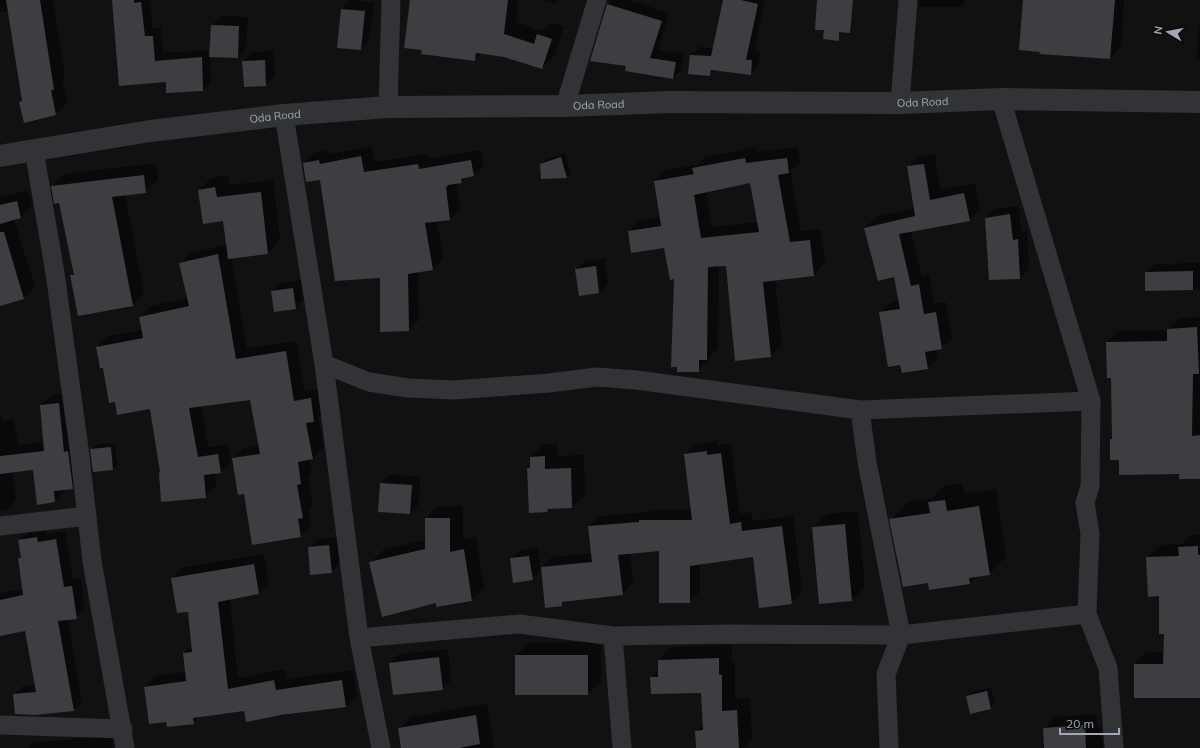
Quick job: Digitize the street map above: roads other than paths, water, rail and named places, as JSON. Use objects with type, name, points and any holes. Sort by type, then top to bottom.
[{"type":"street","points":[[388,107],[391,0]]},
{"type":"street","points":[[565,106],[597,0]]},
{"type":"street","points":[[900,103],[908,0]]},
{"type":"street","points":[[1001,99],[1091,401],[1090,486],[1085,503],[1090,534],[1087,614],[1108,668],[1114,748]]},
{"type":"street","name":"Oda Road","points":[[0,156],[150,131],[284,115],[388,107],[565,106],[670,102],[900,103],[1001,99],[1200,102]]},
{"type":"street","points":[[284,115],[324,364],[358,638],[381,748]]},
{"type":"street","points":[[34,150],[55,273],[92,561],[123,729],[125,748]]},
{"type":"street","points":[[324,364],[369,382],[408,388],[454,390],[549,383],[598,377],[636,380],[860,410],[1091,401]]},
{"type":"street","points":[[860,410],[867,462],[901,635],[886,674],[889,748]]},
{"type":"street","points":[[0,526],[87,516]]},
{"type":"street","points":[[358,638],[518,624],[613,636],[727,634],[901,635],[1087,614]]},
{"type":"street","points":[[613,636],[622,748]]},
{"type":"street","points":[[0,725],[123,729]]}]
